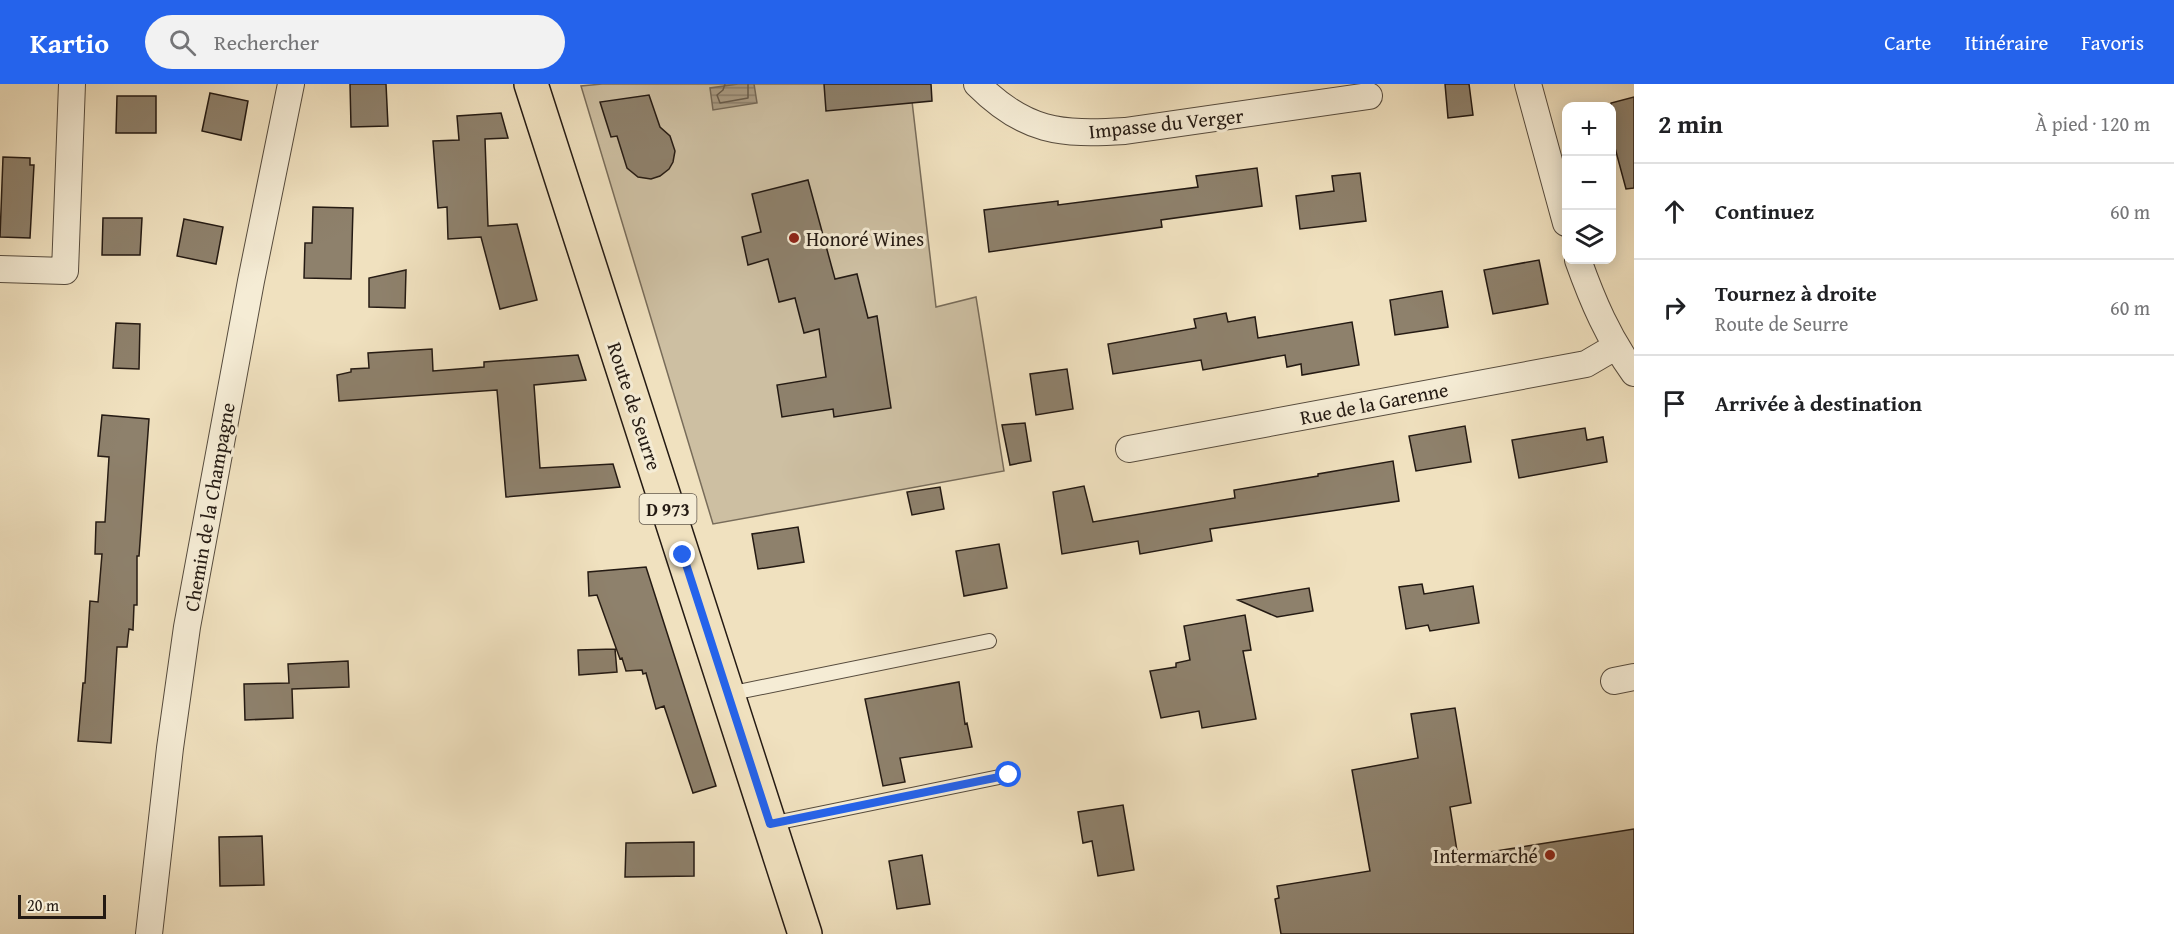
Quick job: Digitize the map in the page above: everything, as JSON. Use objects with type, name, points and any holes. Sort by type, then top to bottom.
[{"type":"main road","name":"Route de Seurre","points":[[531,84],[805,934]]},
{"type":"street","points":[[0,269],[65,271],[72,84]]},
{"type":"street","name":"Chemin de la Champagne","points":[[148,934],[187,627],[251,281],[291,84]]},
{"type":"street","name":"Impasse du Verger","points":[[977,84],[992,99],[1018,118],[1043,128],[1087,134],[1147,128],[1369,96]]},
{"type":"street","points":[[1528,84],[1562,210]]},
{"type":"street","points":[[1579,264],[1600,319],[1615,347],[1634,373]]},
{"type":"street","name":"Rue de la Garenne","points":[[1129,449],[1586,364],[1615,347]]},
{"type":"lane","points":[[728,694],[989,641]]},
{"type":"lane","points":[[770,824],[1009,775]]},
{"type":"shaded area","points":[[602,84],[910,84],[936,307],[976,297],[1004,471],[713,524],[581,86]]},
{"type":"water","points":[[754,84],[757,103],[713,110],[710,88]]},
{"type":"building","points":[[350,84],[386,84],[388,126],[351,127]]},
{"type":"building","points":[[824,84],[931,84],[932,101],[826,111]]},
{"type":"building","points":[[1445,84],[1469,84],[1473,115],[1448,118]]},
{"type":"building","points":[[210,93],[248,101],[241,140],[202,131]]},
{"type":"building","points":[[649,95],[660,127],[670,136],[675,151],[669,169],[651,179],[638,177],[627,168],[617,136],[611,137],[600,102]]},
{"type":"building","points":[[117,96],[156,96],[156,133],[116,133]]},
{"type":"building","points":[[1634,97],[1634,188],[1626,189],[1616,152],[1615,102]]},
{"type":"building","points":[[501,113],[508,138],[485,139],[488,226],[517,224],[537,300],[500,309],[481,237],[448,239],[447,207],[438,208],[433,141],[459,140],[457,116]]},
{"type":"building","points":[[3,157],[30,158],[30,165],[34,165],[30,238],[0,237]]},
{"type":"building","points":[[1257,168],[1262,206],[1161,220],[1162,227],[989,252],[984,210],[1058,201],[1058,205],[1198,187],[1196,176]]},
{"type":"building","points":[[1360,173],[1366,221],[1300,229],[1296,196],[1334,191],[1332,176]]},
{"type":"building","points":[[808,180],[835,279],[857,274],[868,318],[877,316],[891,408],[834,417],[833,409],[782,417],[777,385],[826,377],[819,329],[804,333],[795,298],[779,302],[768,259],[748,265],[742,237],[761,232],[752,194]]},
{"type":"building","points":[[313,207],[353,208],[351,279],[304,278],[305,243],[312,243]]},
{"type":"building","points":[[103,218],[142,218],[140,255],[102,255]]},
{"type":"building","points":[[184,219],[223,227],[216,264],[177,256]]},
{"type":"building","points":[[1539,260],[1548,304],[1493,314],[1484,270]]},
{"type":"building","points":[[406,270],[405,308],[369,307],[369,278]]},
{"type":"building","points":[[1442,291],[1448,327],[1395,335],[1390,300]]},
{"type":"building","points":[[1226,313],[1228,322],[1255,317],[1258,338],[1352,322],[1359,365],[1302,375],[1301,364],[1287,367],[1285,355],[1203,370],[1201,360],[1113,374],[1108,344],[1196,328],[1194,319]]},
{"type":"building","points":[[116,323],[140,324],[139,369],[113,368]]},
{"type":"building","points":[[432,349],[433,371],[484,367],[484,362],[578,355],[586,380],[534,385],[540,468],[613,464],[620,487],[506,497],[497,390],[339,401],[337,375],[351,372],[351,369],[369,368],[368,353]]},
{"type":"building","points":[[1067,369],[1073,409],[1036,415],[1030,374]]},
{"type":"building","points":[[102,415],[149,419],[139,556],[137,556],[137,605],[134,605],[133,630],[129,629],[127,647],[117,647],[111,743],[78,741],[83,683],[85,683],[90,601],[98,602],[102,554],[95,554],[96,522],[105,522],[109,457],[98,456]]},
{"type":"building","points":[[1025,423],[1031,461],[1010,465],[1002,425]]},
{"type":"building","points":[[1465,426],[1471,462],[1416,471],[1409,436]]},
{"type":"building","points":[[1585,428],[1587,440],[1603,437],[1607,462],[1519,478],[1512,440]]},
{"type":"building","points":[[1393,461],[1399,501],[1210,529],[1212,541],[1140,554],[1138,541],[1062,554],[1053,492],[1084,486],[1093,522],[1235,498],[1234,490]]},
{"type":"building","points":[[940,487],[944,509],[912,515],[907,492]]},
{"type":"building","points":[[798,527],[804,562],[758,569],[752,534]]},
{"type":"building","points":[[999,544],[1007,588],[964,596],[956,551]]},
{"type":"building","points":[[646,567],[716,786],[693,793],[664,706],[656,709],[646,673],[643,674],[642,670],[626,671],[597,595],[589,596],[588,572]]},
{"type":"building","points":[[1422,584],[1424,594],[1473,586],[1479,623],[1430,631],[1428,625],[1406,629],[1399,587]]},
{"type":"building","points":[[1309,588],[1313,611],[1277,617],[1238,600]]},
{"type":"building","points":[[1245,615],[1251,650],[1243,651],[1256,719],[1202,728],[1199,711],[1161,718],[1150,671],[1176,667],[1176,663],[1190,660],[1184,626]]},
{"type":"building","points":[[615,649],[617,672],[579,675],[578,650]]},
{"type":"building","points":[[348,661],[349,687],[292,689],[293,718],[245,720],[244,684],[289,683],[288,664]]},
{"type":"building","points":[[959,682],[965,724],[967,723],[972,747],[900,758],[905,782],[883,786],[865,699]]},
{"type":"building","name":"Intermarché","points":[[1455,708],[1471,803],[1450,807],[1458,857],[1634,829],[1634,934],[1281,934],[1275,899],[1279,898],[1277,886],[1370,871],[1352,770],[1418,758],[1411,714]]},
{"type":"building","points":[[1123,805],[1134,870],[1098,876],[1092,841],[1083,843],[1078,812]]},
{"type":"building","points":[[262,836],[264,885],[220,886],[219,837]]},
{"type":"building","points":[[694,842],[694,876],[625,877],[626,843]]},
{"type":"building","points":[[922,855],[930,904],[897,909],[889,861]]},
{"type":"place","name":"Honoré Wines","points":[[794,238]]},
{"type":"place","name":"Intermarché","points":[[1550,855]]},
{"type":"route","points":[[683,555],[770,824],[1009,775]]}]
